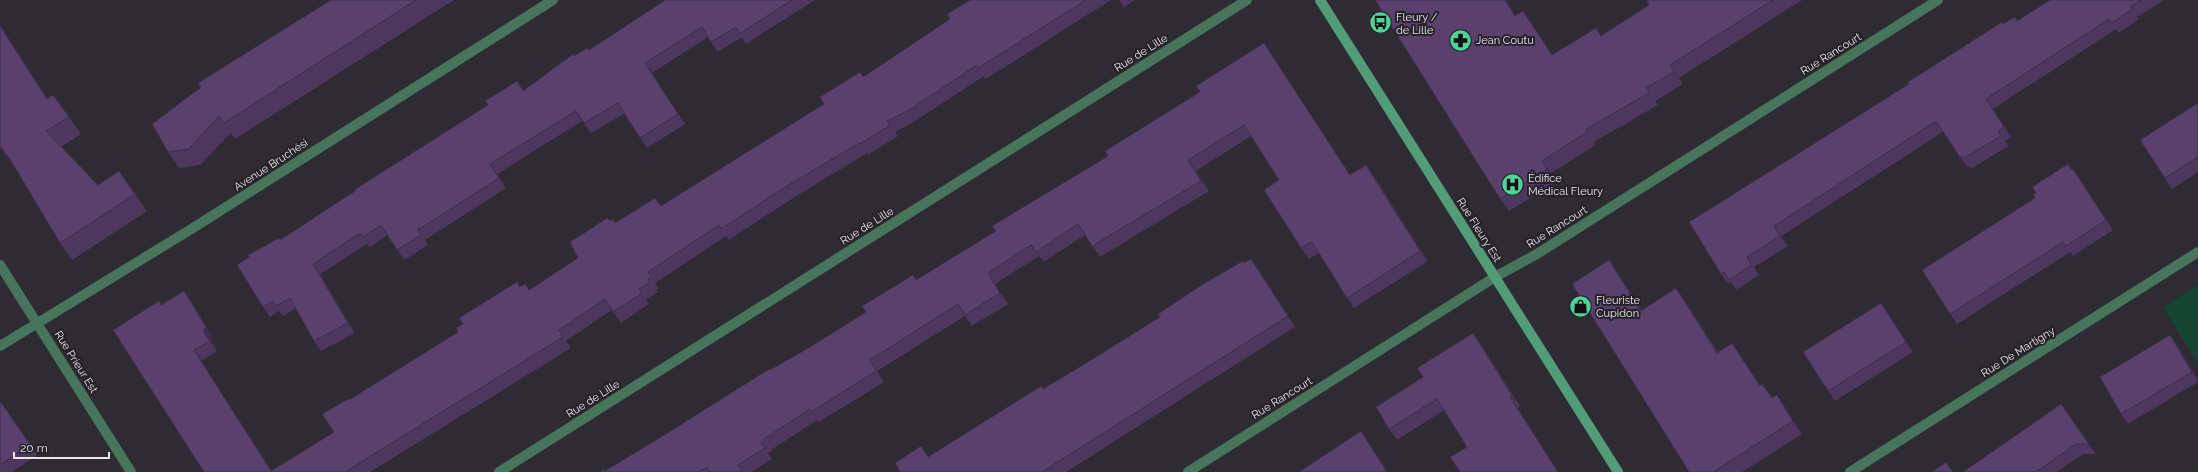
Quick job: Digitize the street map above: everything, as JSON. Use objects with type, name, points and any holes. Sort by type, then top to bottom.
[{"type":"street","name":"Avenue Bruchési","points":[[0,346],[193,228],[553,0]]},
{"type":"street","name":"Rue de Lille","points":[[499,472],[1247,0]]},
{"type":"street","name":"Rue Fleury Est","points":[[1320,0],[1618,472]]},
{"type":"street","name":"Rue Rancourt","points":[[1188,472],[1495,277],[1537,254],[1938,0]]},
{"type":"street","name":"Rue De Martigny","points":[[1850,472],[2198,252]]},
{"type":"street","name":"Rue Prieur Est","points":[[0,265],[131,472]]},
{"type":"green space","points":[[2198,285],[2198,363],[2163,307]]},
{"type":"building","points":[[331,0],[416,0],[224,123],[219,116],[189,149],[168,152],[152,124],[201,87],[198,83]]},
{"type":"building","points":[[664,0],[792,0],[739,34],[736,27],[711,42],[702,27],[645,63],[678,114],[640,138],[618,103],[584,123],[576,111],[490,164],[499,178],[418,230],[421,235],[397,250],[381,225],[363,237],[360,233],[313,264],[348,323],[314,341],[290,298],[276,306],[273,301],[263,307],[237,265],[249,257],[248,255],[279,238],[280,240],[355,191],[354,190],[488,105],[485,101],[517,81],[523,91],[573,54],[574,56],[587,48],[589,50]]},
{"type":"building","points":[[970,0],[1086,0],[978,68],[977,65],[909,110],[887,121],[890,125],[860,144],[859,143],[782,189],[721,229],[719,225],[648,272],[651,277],[648,279],[650,282],[639,289],[642,293],[613,312],[605,299],[559,330],[563,337],[345,472],[204,472],[113,330],[159,301],[161,305],[184,291],[206,327],[203,331],[210,341],[194,350],[271,471],[334,432],[322,414],[348,399],[349,400],[458,332],[456,328],[463,324],[459,318],[517,282],[520,287],[525,284],[529,290],[578,258],[570,242],[607,218],[610,221],[613,219],[615,223],[655,198],[661,206],[824,104],[820,97],[860,72],[863,77],[950,19],[947,14]]},
{"type":"building","points":[[1375,0],[1505,0],[1515,16],[1523,11],[1552,55],[1596,28],[1601,36],[1649,5],[1646,0],[1773,0],[1670,65],[1674,72],[1646,88],[1649,93],[1586,129],[1587,132],[1542,161],[1547,169],[1500,199]]},
{"type":"building","points":[[2050,0],[2141,0],[2130,7],[2132,9],[2112,23],[2109,19],[1986,99],[2004,127],[1998,131],[2001,136],[1964,158],[1962,156],[1960,157],[1936,121],[1774,226],[1780,236],[1747,257],[1752,265],[1729,280],[1724,272],[1721,274],[1689,222],[1909,84],[1908,82],[2002,22],[2003,24],[2015,17],[2017,21]]},
{"type":"building","points":[[0,26],[47,99],[53,95],[69,117],[46,131],[98,185],[119,171],[135,194],[60,243],[8,156],[0,146]]},
{"type":"building","points":[[1264,43],[1350,175],[1366,165],[1420,251],[1347,298],[1312,242],[1301,248],[1264,190],[1279,180],[1244,125],[1188,160],[1201,181],[1092,246],[1078,224],[1036,252],[1031,245],[988,273],[1000,293],[965,315],[958,304],[870,360],[876,371],[811,412],[810,409],[764,439],[765,440],[761,443],[765,448],[738,465],[742,472],[710,472],[707,467],[699,472],[599,472],[604,469],[605,471],[769,369],[770,370],[810,347],[866,312],[862,306],[913,275],[916,280],[996,231],[992,226],[1108,156],[1105,151],[1200,92],[1196,86]]},
{"type":"building","points":[[2198,103],[2198,157],[2165,178],[2140,140]]},
{"type":"building","points":[[2068,164],[2071,170],[2073,169],[2106,220],[2066,246],[2063,242],[1950,314],[1922,270],[2035,198],[2033,194],[2036,193],[2032,187]]},
{"type":"building","points":[[1251,259],[1288,316],[1042,472],[900,472],[895,463],[921,446],[928,457],[1041,386],[1043,389],[1160,317],[1158,314],[1203,284],[1243,261],[1244,263]]},
{"type":"building","points":[[1609,260],[1641,311],[1676,288],[1717,353],[1732,343],[1760,386],[1762,384],[1772,398],[1777,395],[1793,421],[1713,472],[1689,472],[1572,284]]},
{"type":"building","points":[[1881,303],[1906,342],[1828,391],[1803,352]]},
{"type":"building","points":[[1473,333],[1512,395],[1510,397],[1558,472],[1460,472],[1450,457],[1467,447],[1437,399],[1389,429],[1376,407],[1423,377],[1417,368]]},
{"type":"building","points":[[2170,335],[2192,372],[2121,414],[2100,377]]},
{"type":"building","points":[[0,401],[30,444],[0,465]]},
{"type":"building","points":[[2061,404],[2089,444],[2076,444],[2036,472],[1963,472]]},
{"type":"building","points":[[1361,431],[1387,472],[1299,472]]},
{"type":"building","points":[[1946,462],[1953,472],[1932,472]]},
{"type":"place","name":"Fleury / de Lille","points":[[1380,23]]},
{"type":"place","name":"Jean Coutu","points":[[1460,40]]},
{"type":"place","name":"Édifice Médical Fleury","points":[[1513,184]]},
{"type":"place","name":"Fleuriste Cupidon","points":[[1581,306]]}]
